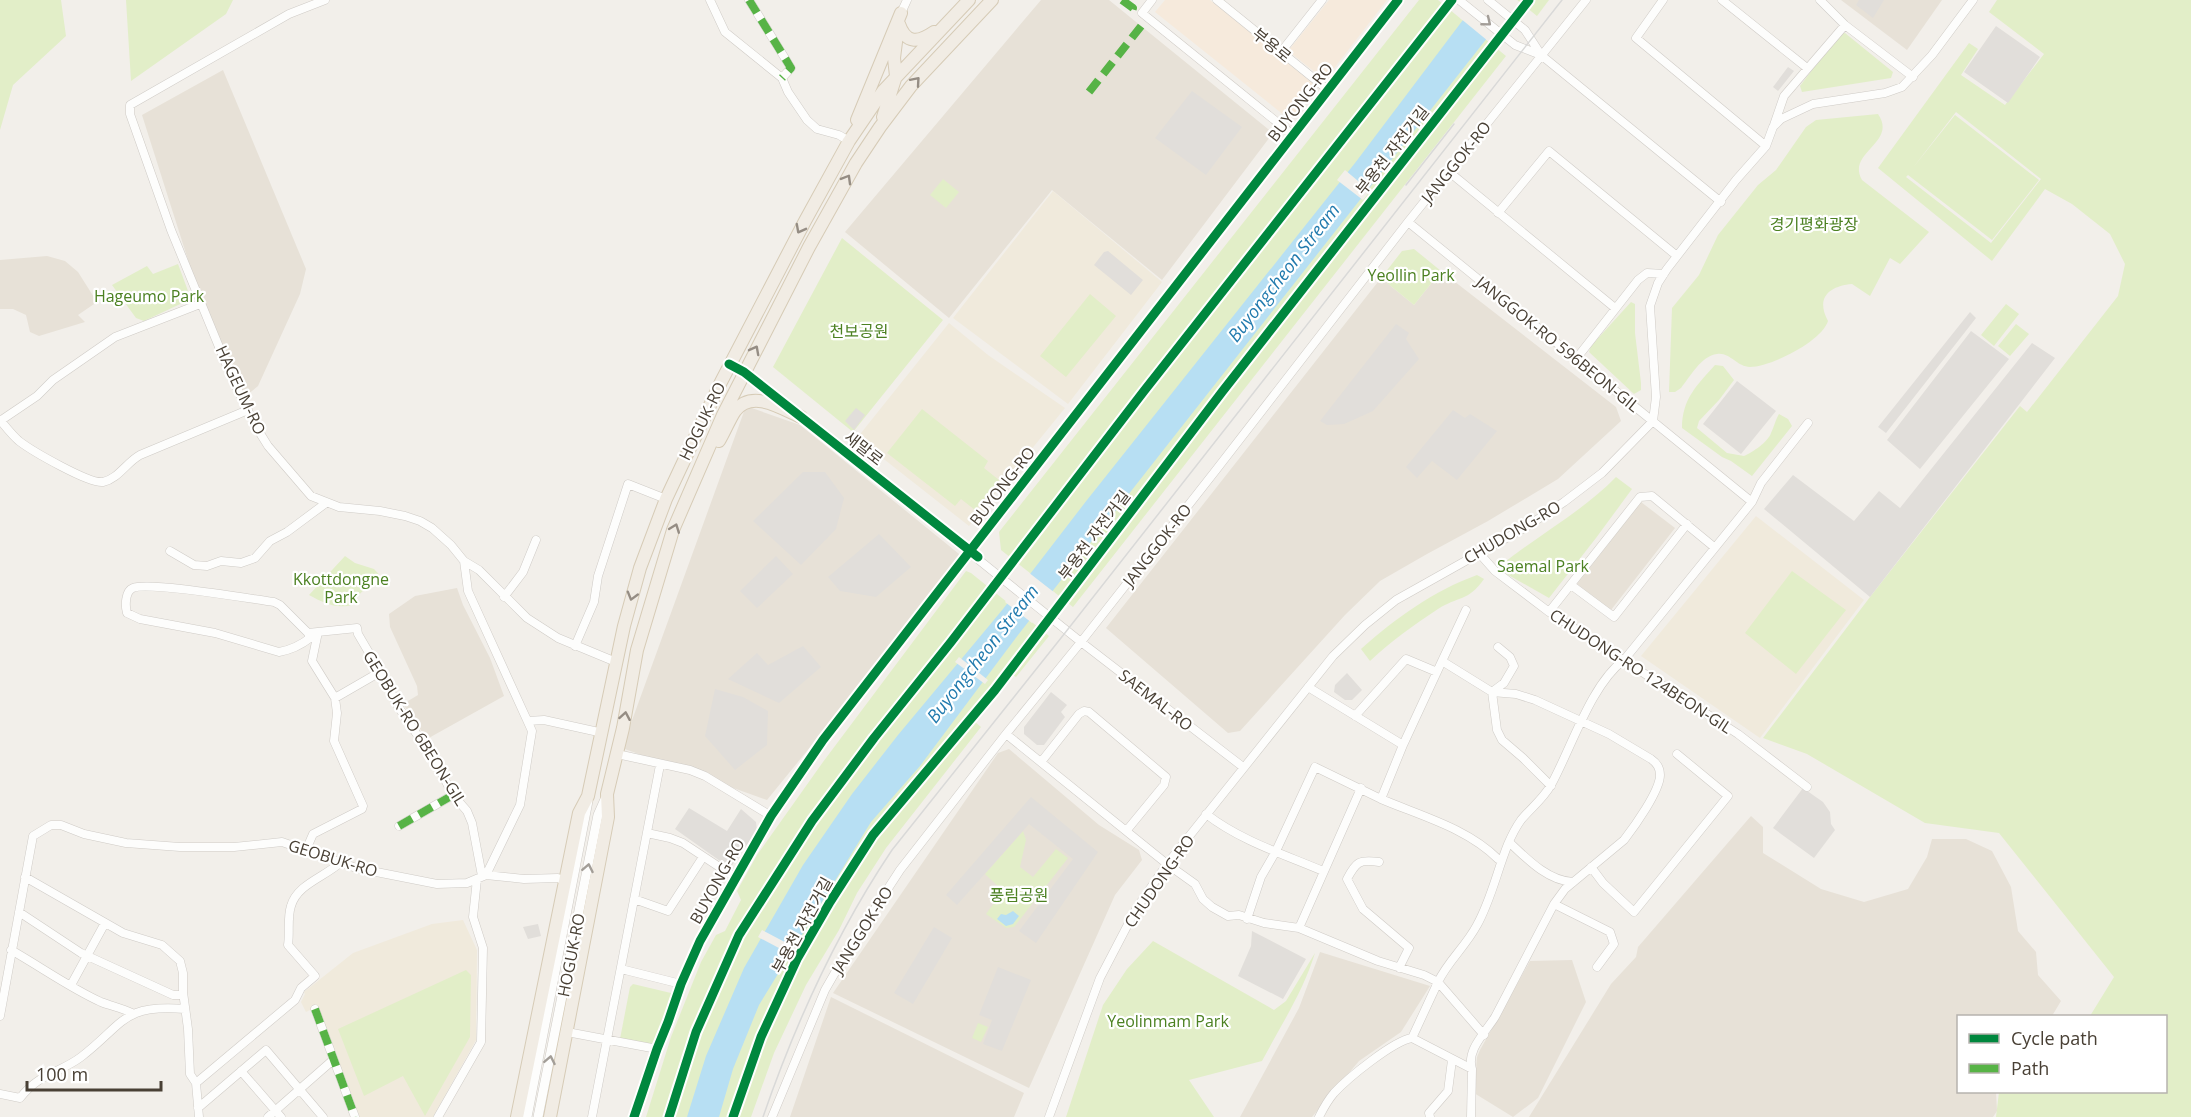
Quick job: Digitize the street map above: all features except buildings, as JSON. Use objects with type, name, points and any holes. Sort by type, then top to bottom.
[{"type":"main road","name":"HOGUK-RO","points":[[520,1117],[579,813],[588,796],[616,662],[637,578],[666,499],[729,364],[849,141],[896,76],[969,0]]},
{"type":"main road","name":"HOGUK-RO","points":[[550,1117],[608,818],[607,794],[637,650],[673,530],[744,372],[836,198],[880,127],[911,86],[992,0]]},
{"type":"main road","points":[[900,18],[902,33],[916,40],[929,36],[949,20]]},
{"type":"main road","points":[[880,127],[896,76],[895,50],[900,18]]},
{"type":"main road","points":[[849,141],[870,84],[900,18]]},
{"type":"main road","points":[[695,480],[734,413],[744,403],[757,400],[801,417]]},
{"type":"street","name":"HAGEUM-RO","points":[[325,0],[289,14],[130,105],[130,114],[200,304],[248,410],[268,446],[311,496],[339,507],[396,514],[420,521],[432,528],[451,545],[464,561],[479,570],[527,618],[575,646],[616,662]]},
{"type":"street","points":[[710,0],[724,32],[782,78],[801,113],[817,129],[839,135],[849,141]]},
{"type":"street","points":[[749,0],[791,68],[782,78]]},
{"type":"street","points":[[900,18],[907,0]]},
{"type":"street","points":[[1152,0],[1142,13],[1293,135]]},
{"type":"street","name":"부용로","points":[[1217,0],[1328,90]]},
{"type":"street","points":[[1281,52],[1322,0]]},
{"type":"street","name":"BUYONG-RO","points":[[634,1117],[681,984],[700,941],[771,816],[823,740],[1398,0]]},
{"type":"street","points":[[1459,0],[1515,45],[1541,56],[1721,202]]},
{"type":"street","points":[[1488,0],[1526,30],[1541,56]]},
{"type":"street","name":"JANGGOK-RO","points":[[772,1117],[825,990],[900,870],[1448,171],[1586,0]]},
{"type":"street","points":[[1663,0],[1636,38],[1766,146]]},
{"type":"street","points":[[1722,0],[1808,68]]},
{"type":"street","points":[[1820,0],[1845,25],[1913,77]]},
{"type":"street","points":[[1773,127],[1781,119],[1813,104],[1894,91],[1902,87],[1932,55],[1973,0]]},
{"type":"street","points":[[1653,421],[1656,397],[1650,306],[1652,295],[1677,256],[1736,180],[1766,146],[1784,96],[1845,25]]},
{"type":"street","points":[[1498,213],[1549,151],[1677,256]]},
{"type":"street","points":[[1448,171],[1615,308]]},
{"type":"street","name":"JANGGOK-RO 596BEON-GIL","points":[[1408,222],[1752,502]]},
{"type":"street","points":[[1576,359],[1638,280],[1647,273],[1664,274]]},
{"type":"street","points":[[200,304],[115,337],[53,380],[37,396],[0,421],[20,441],[80,476],[101,482],[117,475],[130,461],[140,455],[248,410]]},
{"type":"street","name":"새말로","points":[[729,364],[744,372],[1070,633]]},
{"type":"street","name":"CHUDONG-RO","points":[[1049,1117],[1100,978],[1128,923],[1167,864],[1333,656],[1365,625],[1396,600],[1526,527],[1564,502],[1602,473],[1653,421]]},
{"type":"street","points":[[1412,1038],[1446,966],[1478,923],[1489,902],[1491,889],[1509,842],[1520,821],[1537,805],[1551,786],[1596,695],[1615,668],[1624,660],[1752,502],[1761,483],[1808,423]]},
{"type":"street","points":[[575,646],[594,602],[598,576],[628,484],[666,499]]},
{"type":"street","points":[[1549,612],[1640,497],[1652,496],[1714,547]]},
{"type":"street","points":[[170,551],[194,565],[207,566],[221,561],[241,563],[255,558],[270,541],[287,532],[326,503]]},
{"type":"street","points":[[1571,585],[1614,617],[1687,524]]},
{"type":"street","points":[[504,597],[523,572],[536,540]]},
{"type":"street","name":"CHUDONG-RO 124BEON-GIL","points":[[1479,553],[1495,571],[1549,612],[1738,734],[1807,787]]},
{"type":"street","points":[[438,1117],[481,1042],[483,948],[474,917],[482,877],[520,805],[532,731],[468,591],[464,561]]},
{"type":"street","points":[[147,587],[273,602],[280,605],[308,633],[310,638],[304,642],[279,652],[215,633],[140,619],[127,613],[124,605],[129,591],[133,588],[147,587]]},
{"type":"street","points":[[1381,799],[1403,744],[1466,610]]},
{"type":"street","name":"GEOBUK-RO 6BEON-GIL","points":[[308,633],[357,628],[357,634],[399,708],[435,761],[453,795],[461,803],[472,823],[482,877]]},
{"type":"street","points":[[306,850],[313,834],[362,809],[363,806],[334,741],[337,713],[335,698],[312,661],[318,632]]},
{"type":"street","name":"SAEMAL-RO","points":[[1070,633],[1244,767]]},
{"type":"street","points":[[1492,692],[1504,683],[1514,666],[1510,657],[1498,647]]},
{"type":"street","points":[[1355,716],[1407,659],[1437,672]]},
{"type":"street","points":[[1442,661],[1492,692],[1516,694],[1582,720],[1657,763],[1660,774],[1659,781],[1635,826],[1624,840],[1565,889],[1554,904],[1485,1035],[1474,1046],[1469,1060],[1472,1069],[1471,1117]]},
{"type":"street","points":[[335,698],[380,672]]},
{"type":"street","points":[[1308,687],[1403,744]]},
{"type":"street","points":[[1492,692],[1497,730],[1502,740],[1551,786]]},
{"type":"street","points":[[1041,762],[1079,714],[1084,711],[1089,712],[1166,777],[1164,785],[1127,830]]},
{"type":"street","points":[[528,721],[544,720],[603,733]]},
{"type":"street","points":[[1006,734],[1195,884],[1203,899],[1212,907],[1228,916],[1239,915],[1247,919],[1299,928],[1378,961],[1424,975],[1438,982],[1485,1035]]},
{"type":"street","points":[[616,754],[690,770],[705,776],[771,816]]},
{"type":"street","points":[[1590,867],[1603,884],[1634,912],[1728,796],[1677,754]]},
{"type":"street","points":[[592,1117],[660,765]]},
{"type":"street","points":[[1247,919],[1261,877],[1315,767],[1471,838],[1498,859],[1503,859]]},
{"type":"street","points":[[1299,928],[1361,788]]},
{"type":"street","name":"HOGUK-RO","points":[[538,1117],[598,815],[607,794]]},
{"type":"street","points":[[399,826],[453,795]]},
{"type":"street","name":"HOGUK-RO","points":[[520,1117],[587,814],[588,796]]},
{"type":"street","points":[[1206,814],[1223,827],[1254,843],[1323,871]]},
{"type":"street","name":"GEOBUK-RO","points":[[25,877],[33,836],[51,825],[61,825],[84,834],[126,843],[224,847],[282,842],[394,877],[437,884],[467,883],[482,877],[558,878],[564,881]]},
{"type":"street","points":[[647,833],[683,843],[736,878]]},
{"type":"street","points":[[1509,842],[1532,864],[1562,881],[1573,882]]},
{"type":"street","points":[[634,899],[668,911],[703,857]]},
{"type":"street","points":[[1379,862],[1365,860],[1354,865],[1347,879],[1362,909],[1409,948],[1400,968]]},
{"type":"street","points":[[196,1083],[295,1000],[301,988],[315,976],[288,945],[290,908],[296,895],[305,886],[330,872],[341,862]]},
{"type":"street","points":[[0,1016],[25,877],[123,933],[168,949],[180,961],[183,973],[190,1074],[196,1083],[198,1111]]},
{"type":"street","points":[[1554,904],[1610,932],[1614,944],[1597,967]]},
{"type":"street","points":[[19,912],[81,953],[173,995],[183,995]]},
{"type":"street","points":[[71,985],[105,923]]},
{"type":"street","points":[[11,950],[104,1003],[115,1005],[132,1013]]},
{"type":"street","points":[[621,969],[681,984]]},
{"type":"street","points":[[0,1094],[20,1098],[30,1085],[80,1057],[111,1028],[132,1013],[146,1008],[185,1009]]},
{"type":"street","points":[[315,1009],[355,1117]]},
{"type":"street","points":[[567,1032],[657,1049]]},
{"type":"street","points":[[1319,1117],[1334,1093],[1384,1051],[1403,1039],[1412,1038],[1472,1069]]},
{"type":"street","points":[[190,1117],[266,1050],[324,1117]]},
{"type":"street","points":[[268,1117],[278,1114],[300,1089],[333,1060]]},
{"type":"street","points":[[1430,1117],[1430,1113],[1448,1091],[1452,1060]]},
{"type":"street","points":[[241,1071],[278,1114]]},
{"type":"shaded area","points":[[1041,0],[1109,0],[1273,133],[1162,280],[1052,190],[949,318],[845,232]]},
{"type":"shaded area","points":[[1165,0],[1210,0],[1316,86],[1290,120],[1155,12]]},
{"type":"shaded area","points":[[1329,0],[1387,0],[1325,80],[1288,51]]},
{"type":"shaded area","points":[[1841,0],[1942,0],[1907,50]]},
{"type":"shaded area","points":[[1859,0],[1884,0],[1873,18],[1856,5]]},
{"type":"shaded area","points":[[1996,26],[2040,57],[2008,103],[1964,72]]},
{"type":"shaded area","points":[[1788,67],[1794,71],[1778,91],[1773,87]]},
{"type":"shaded area","points":[[223,70],[306,269],[300,294],[258,386],[247,395],[243,393],[227,359],[189,263],[142,115]]},
{"type":"shaded area","points":[[1192,91],[1242,127],[1206,175],[1155,138]]},
{"type":"shaded area","points":[[1053,191],[1162,282],[1068,404],[953,318]]},
{"type":"shaded area","points":[[1108,251],[1143,280],[1131,295],[1094,265],[1104,252]]},
{"type":"shaded area","points":[[47,256],[65,261],[78,272],[97,302],[78,315],[85,322],[39,336],[30,332],[26,315],[13,309],[0,309],[0,260]]},
{"type":"shaded area","points":[[1441,271],[1616,407],[1621,421],[1558,479],[1380,581],[1345,615],[1240,731],[1228,733],[1106,628],[1381,278],[1414,305]]},
{"type":"shaded area","points":[[1970,312],[1976,318],[1886,433],[1878,427]]},
{"type":"shaded area","points":[[949,323],[988,355],[1065,408],[969,526],[857,438]]},
{"type":"shaded area","points":[[1396,324],[1409,333],[1406,339],[1419,359],[1373,411],[1344,424],[1327,425],[1320,421]]},
{"type":"shaded area","points":[[1971,331],[2009,359],[1920,469],[1887,440]]},
{"type":"shaded area","points":[[2032,343],[2055,358],[1870,597],[1764,509],[1793,475],[1854,521],[1879,491],[1900,508]]},
{"type":"shaded area","points":[[1737,381],[1776,411],[1741,454],[1703,424]]},
{"type":"shaded area","points":[[746,406],[800,425],[964,558],[767,800],[622,748]]},
{"type":"shaded area","points":[[856,408],[865,415],[854,430],[845,421]]},
{"type":"shaded area","points":[[1453,410],[1465,418],[1470,414],[1497,431],[1457,480],[1432,461],[1417,478],[1406,467]]},
{"type":"shaded area","points":[[803,472],[825,472],[844,498],[836,529],[801,565],[753,521]]},
{"type":"shaded area","points":[[1641,502],[1675,528],[1611,610],[1577,584]]},
{"type":"shaded area","points":[[1756,516],[1864,600],[1760,738],[1641,656]]},
{"type":"shaded area","points":[[879,534],[911,567],[876,597],[840,591],[828,577]]},
{"type":"shaded area","points":[[776,556],[793,574],[757,608],[740,591]]},
{"type":"shaded area","points":[[457,588],[463,605],[490,658],[504,696],[427,739],[403,704],[418,695],[417,686],[390,627],[389,614],[415,596]]},
{"type":"shaded area","points":[[803,646],[821,667],[779,703],[728,679],[757,653],[768,665]]},
{"type":"shaded area","points":[[1347,673],[1362,690],[1352,700],[1345,700],[1334,692],[1335,685]]},
{"type":"shaded area","points":[[715,689],[743,697],[768,711],[767,745],[735,770],[705,736]]},
{"type":"shaded area","points":[[1051,692],[1067,705],[1061,712],[1065,717],[1044,745],[1037,745],[1024,734],[1024,727]]},
{"type":"shaded area","points":[[1009,749],[1099,825],[1139,850],[1142,860],[1115,895],[1029,1088],[833,993],[998,753]]},
{"type":"shaded area","points":[[1803,788],[1823,802],[1830,812],[1831,824],[1835,830],[1814,858],[1773,828]]},
{"type":"shaded area","points":[[1031,797],[1098,852],[1036,943],[1019,931],[1073,859],[1029,824],[957,905],[946,895]]},
{"type":"shaded area","points":[[689,808],[727,831],[741,809],[756,822],[757,831],[730,868],[675,829]]},
{"type":"shaded area","points":[[1751,816],[1763,827],[1763,853],[1821,889],[1864,902],[1908,889],[1927,857],[1932,839],[1966,839],[1992,851],[2011,887],[2018,931],[2036,952],[2038,975],[2061,1001],[2053,1015],[1957,1015],[1957,1093],[1996,1093],[1997,1111],[1993,1117],[1529,1117],[1611,984],[1636,957],[1638,947]]},
{"type":"shaded area","points":[[463,920],[477,950],[476,1040],[433,1117],[359,1117],[319,1009],[314,1008],[306,1012],[301,1002],[304,992],[353,953],[432,924]]},
{"type":"shaded area","points":[[538,924],[541,936],[528,939],[523,927]]},
{"type":"shaded area","points":[[934,927],[952,938],[913,1004],[894,993]]},
{"type":"shaded area","points":[[1252,931],[1306,959],[1283,999],[1238,976],[1251,946]]},
{"type":"shaded area","points":[[1320,952],[1430,986],[1401,1032],[1359,1061],[1312,1117],[1240,1117],[1299,1008]]},
{"type":"shaded area","points":[[1572,960],[1586,1002],[1538,1098],[1513,1117],[1474,1093],[1477,1057],[1530,961]]},
{"type":"shaded area","points":[[998,967],[1031,980],[1002,1051],[983,1044],[992,1020],[979,1015]]},
{"type":"shaded area","points":[[831,997],[1024,1093],[1014,1117],[790,1117]]},
{"type":"green space","points":[[0,0],[61,0],[66,36],[13,85],[0,130]]},
{"type":"green space","points":[[126,0],[233,0],[226,14],[131,81]]},
{"type":"green space","points":[[1419,0],[1438,0],[1506,56],[1073,607],[1001,550],[999,532]]},
{"type":"green space","points":[[1517,0],[1549,0],[1537,16]]},
{"type":"green space","points":[[1997,0],[2191,0],[2191,1117],[1996,1117],[1999,1093],[2167,1093],[2167,1015],[2091,1015],[2114,977],[1999,833],[1925,823],[1807,754],[1763,738],[2020,406],[2027,412],[2118,296],[2125,264],[2110,234],[2072,204],[2045,189],[1992,261],[1878,168],[1969,43],[1978,49],[1961,75],[2005,105],[2044,54],[1989,12]],"holes":[[[1956,112],[2041,179],[1991,243],[1906,177],[1908,175],[1992,240],[2039,180],[1955,115],[1912,169]]]},
{"type":"green space","points":[[1845,33],[1893,72],[1891,78],[1802,92],[1800,86],[1839,34]]},
{"type":"green space","name":"경기평화광장","points":[[1878,114],[1882,124],[1882,133],[1861,162],[1859,170],[1862,180],[1929,232],[1900,264],[1890,258],[1870,296],[1852,284],[1831,290],[1824,299],[1824,313],[1828,321],[1824,329],[1795,352],[1770,363],[1750,367],[1741,365],[1726,355],[1717,354],[1706,359],[1696,368],[1681,388],[1675,392],[1669,392],[1672,308],[1699,275],[1718,235],[1758,185],[1776,170],[1806,127],[1816,120]]},
{"type":"green space","points":[[943,179],[959,192],[946,208],[930,195]]},
{"type":"green space","name":"천보공원","points":[[842,238],[943,320],[853,432],[773,367]]},
{"type":"green space","name":"Yeollin Park","points":[[1414,249],[1441,271],[1414,305],[1381,278],[1402,251]]},
{"type":"green space","name":"Hageumo Park","points":[[178,264],[191,299],[144,321],[136,318],[112,285],[147,266],[153,274]]},
{"type":"green space","points":[[1090,294],[1116,316],[1066,377],[1040,356]]},
{"type":"green space","points":[[1631,302],[1635,304],[1635,333],[1641,383],[1641,390],[1634,394],[1589,352],[1591,346]]},
{"type":"green space","points":[[2006,304],[2019,314],[1994,346],[1981,335]]},
{"type":"green space","points":[[2016,324],[2029,334],[2010,356],[1998,346]]},
{"type":"green space","points":[[1715,365],[1723,366],[1734,380],[1699,421],[1697,428],[1727,453],[1744,456],[1760,446],[1767,440],[1779,414],[1788,419],[1792,426],[1752,476],[1682,428],[1685,409],[1692,393]]},
{"type":"green space","points":[[922,409],[988,461],[984,468],[999,480],[975,510],[961,499],[955,506],[887,453]]},
{"type":"green space","name":"Saemal Park","points":[[1616,477],[1632,489],[1549,598],[1503,572],[1499,567],[1588,502]]},
{"type":"green space","name":"Kkottdongne Park","points":[[345,556],[355,563],[374,569],[386,582],[366,589],[353,605],[335,606],[309,595]]},
{"type":"green space","points":[[966,571],[1049,636],[1016,677],[1011,674],[974,721],[981,727],[886,848],[857,893],[839,930],[806,985],[774,1053],[751,1117],[646,1117],[671,1037],[701,962],[716,935],[725,931],[741,900],[737,891],[757,855],[823,762]]},
{"type":"green space","points":[[1792,571],[1846,610],[1796,674],[1745,633]]},
{"type":"green space","points":[[1477,575],[1484,579],[1473,592],[1429,615],[1394,640],[1370,661],[1361,649],[1430,597]]},
{"type":"green space","name":"풍림공원","points":[[1023,831],[1026,840],[1020,867],[1033,877],[1056,849],[1068,858],[1014,927],[1006,928],[986,914],[1003,891],[985,874]]},
{"type":"green space","name":"Yeolinmam Park","points":[[1153,941],[1274,1010],[1286,1001],[1315,953],[1298,995],[1262,1061],[1189,1080],[1214,1117],[1066,1117],[1103,1005],[1127,969]]},
{"type":"green space","points":[[466,970],[471,975],[470,1037],[425,1116],[403,1076],[364,1096],[338,1029]]},
{"type":"green space","points":[[633,984],[671,993],[673,998],[656,1047],[620,1039],[630,987]]},
{"type":"green space","points":[[978,1023],[988,1027],[981,1042],[972,1038]]},
{"type":"water","name":"Buyongcheon Stream","points":[[1478,0],[1517,0],[1018,635],[920,766],[871,822],[759,1005],[733,1069],[719,1117],[687,1117],[706,1056],[744,968],[803,865],[852,794],[1003,609],[1355,163]]},
{"type":"water","points":[[1013,911],[1019,916],[1013,924],[1006,926],[997,919],[1001,914],[1006,915]]},
{"type":"pier","points":[[1474,0],[1517,0],[1519,2],[1488,41],[1460,18]]},
{"type":"pier","points":[[1345,170],[1370,191],[1363,200],[1337,180]]},
{"type":"pier","points":[[1028,572],[1055,593],[1032,623],[1005,602]]},
{"type":"pier","points":[[959,657],[988,680],[985,684],[955,662]]},
{"type":"pier","points":[[762,930],[796,948],[792,955],[758,937]]},
{"type":"tram line","points":[[763,1117],[775,1082],[819,979],[853,913],[892,850],[1562,0]]},
{"type":"tram line","points":[[1406,185],[1454,124]]},
{"type":"marked path","points":[[749,0],[791,68],[782,78]]},
{"type":"marked path","points":[[1122,0],[1133,8],[1131,15]]},
{"type":"marked path","points":[[1089,92],[1142,25]]},
{"type":"marked path","points":[[399,826],[453,795]]},
{"type":"marked path","points":[[315,1009],[355,1117]]},
{"type":"cycle path","points":[[634,1117],[681,984],[700,941],[771,816],[823,740],[1398,0]]},
{"type":"cycle path","points":[[669,1117],[696,1032],[739,935],[812,821],[1144,391],[1452,0]]},
{"type":"cycle path","name":"부용천 자전거길","points":[[733,1117],[761,1037],[797,959],[873,835],[995,690],[1222,392],[1529,0]]},
{"type":"cycle path","points":[[729,364],[744,372],[978,557]]}]
